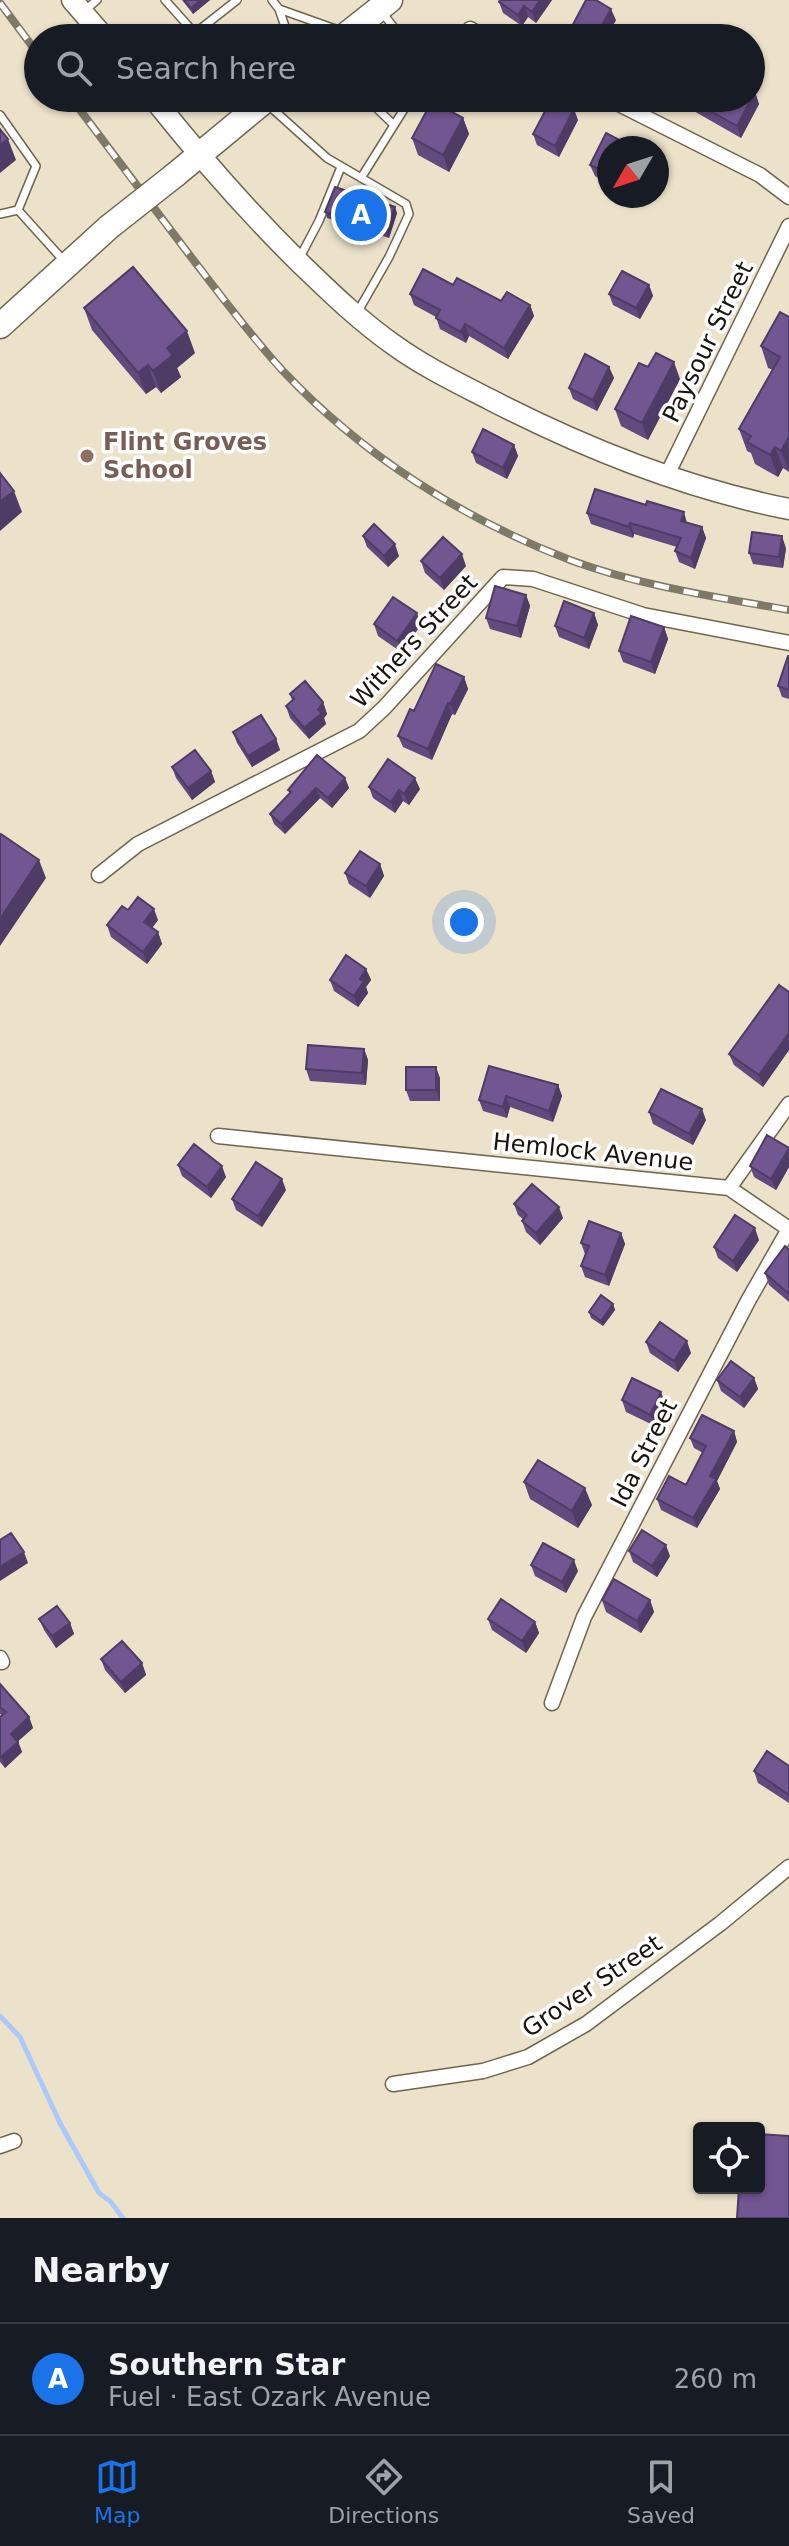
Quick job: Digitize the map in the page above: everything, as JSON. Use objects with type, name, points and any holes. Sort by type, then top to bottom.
[{"type":"main road","points":[[84,4],[96,24]]},
{"type":"main road","points":[[361,24],[385,4]]},
{"type":"main road","points":[[164,112],[198,154],[298,261],[393,345],[483,396],[600,452],[719,493],[789,509]]},
{"type":"main road","points":[[0,326],[109,227],[251,112]]},
{"type":"street","points":[[635,112],[760,175],[789,197]]},
{"type":"street","name":"Paysour Street","points":[[666,477],[789,226]]},
{"type":"street","name":"Withers Street","points":[[99,875],[138,844],[359,731],[384,708],[503,577],[533,579],[643,615],[789,643]]},
{"type":"street","points":[[729,1188],[789,1104]]},
{"type":"street","name":"Hemlock Avenue","points":[[218,1136],[729,1188],[789,1229]]},
{"type":"street","name":"Ida Street","points":[[552,1703],[584,1617],[748,1301],[789,1229]]},
{"type":"street","name":"Grover Street","points":[[393,2084],[483,2071],[528,2057],[586,2024],[721,1923],[789,1867]]},
{"type":"lane","points":[[165,0],[187,24]]},
{"type":"lane","points":[[207,24],[237,0]]},
{"type":"lane","points":[[272,0],[284,24]]},
{"type":"lane","points":[[385,4],[395,24]]},
{"type":"lane","points":[[279,9],[316,24]]},
{"type":"lane","points":[[279,112],[327,158],[406,204],[409,214],[356,315]]},
{"type":"lane","points":[[381,112],[394,125]]},
{"type":"lane","points":[[361,178],[402,112]]},
{"type":"lane","points":[[0,115],[36,166],[18,210]]},
{"type":"lane","points":[[298,261],[319,221],[341,167]]},
{"type":"lane","points":[[0,214],[18,210]]},
{"type":"lane","points":[[18,210],[68,266]]},
{"type":"building","points":[[184,0],[201,0],[191,8]]},
{"type":"building","points":[[500,0],[540,0],[532,12],[524,6],[518,15]]},
{"type":"building","points":[[586,0],[596,0],[611,9],[603,24],[573,24]]},
{"type":"building","points":[[426,112],[452,112],[463,118],[443,155],[412,138]]},
{"type":"building","points":[[545,112],[572,112],[555,146],[533,134]]},
{"type":"building","points":[[712,112],[744,112],[737,126]]},
{"type":"building","points":[[0,129],[8,139],[0,145]]},
{"type":"building","points":[[597,151],[597,168],[590,165]]},
{"type":"building","points":[[335,187],[395,207],[387,232],[325,212]]},
{"type":"building","points":[[133,267],[187,331],[167,348],[173,355],[153,371],[148,365],[138,373],[84,308]]},
{"type":"building","points":[[423,269],[453,285],[457,278],[501,301],[507,292],[530,305],[504,348],[465,324],[461,332],[436,318],[440,310],[410,294]]},
{"type":"building","points":[[622,271],[649,285],[636,308],[609,294]]},
{"type":"building","points":[[780,312],[789,317],[789,437],[781,451],[775,447],[770,455],[747,442],[751,436],[739,429],[780,357],[761,346]]},
{"type":"building","points":[[656,353],[674,362],[642,423],[615,409],[639,363],[648,367]]},
{"type":"building","points":[[585,354],[609,367],[593,400],[569,388]]},
{"type":"building","points":[[483,429],[514,445],[503,468],[472,452]]},
{"type":"building","points":[[0,473],[14,491],[0,502]]},
{"type":"building","points":[[595,489],[646,505],[647,501],[684,512],[681,521],[702,527],[691,558],[675,551],[681,538],[630,523],[629,527],[587,513]]},
{"type":"building","points":[[374,524],[395,544],[384,556],[363,536]]},
{"type":"building","points":[[752,532],[782,536],[779,557],[749,553]]},
{"type":"building","points":[[443,537],[462,554],[440,578],[421,561]]},
{"type":"building","points":[[495,586],[526,595],[517,626],[486,618]]},
{"type":"building","points":[[393,597],[417,613],[397,641],[374,624]]},
{"type":"building","points":[[564,601],[594,613],[584,638],[555,626]]},
{"type":"building","points":[[631,616],[664,627],[651,662],[619,651]]},
{"type":"building","points":[[789,656],[789,690],[778,686]]},
{"type":"building","points":[[436,664],[464,677],[448,703],[428,749],[398,736],[410,709],[414,711]]},
{"type":"building","points":[[305,681],[323,702],[318,710],[322,713],[304,728],[286,706],[294,699],[290,694]]},
{"type":"building","points":[[261,715],[276,739],[248,756],[233,732]]},
{"type":"building","points":[[195,750],[211,771],[188,788],[172,767]]},
{"type":"building","points":[[317,755],[345,778],[328,798],[316,788],[281,824],[270,814],[291,792],[288,790]]},
{"type":"building","points":[[388,759],[415,778],[404,794],[399,790],[391,802],[369,787]]},
{"type":"building","points":[[0,835],[39,860],[0,919]]},
{"type":"building","points":[[360,851],[380,864],[366,886],[345,873]]},
{"type":"building","points":[[138,897],[154,909],[144,922],[158,932],[143,952],[107,925],[122,906],[128,910]]},
{"type":"building","points":[[346,955],[366,969],[360,979],[364,981],[354,996],[330,980]]},
{"type":"building","points":[[779,985],[789,992],[789,1033],[759,1075],[729,1054]]},
{"type":"building","points":[[308,1045],[364,1049],[362,1073],[306,1069]]},
{"type":"building","points":[[489,1066],[558,1085],[549,1111],[506,1096],[503,1107],[479,1100]]},
{"type":"building","points":[[406,1067],[436,1067],[436,1090],[406,1090]]},
{"type":"building","points":[[661,1089],[702,1109],[689,1134],[649,1112]]},
{"type":"building","points":[[767,1135],[789,1148],[771,1179],[750,1166]]},
{"type":"building","points":[[194,1144],[222,1166],[207,1187],[178,1165]]},
{"type":"building","points":[[256,1162],[282,1179],[258,1216],[232,1199]]},
{"type":"building","points":[[532,1184],[559,1207],[536,1233],[522,1221],[527,1215],[514,1204]]},
{"type":"building","points":[[735,1215],[755,1228],[733,1261],[714,1247]]},
{"type":"building","points":[[589,1221],[621,1233],[605,1275],[581,1266],[589,1246],[581,1243]]},
{"type":"building","points":[[785,1246],[789,1250],[789,1294],[765,1273]]},
{"type":"building","points":[[601,1295],[613,1304],[601,1321],[589,1312]]},
{"type":"building","points":[[660,1322],[687,1341],[674,1361],[646,1342]]},
{"type":"building","points":[[731,1361],[754,1378],[740,1397],[717,1380]]},
{"type":"building","points":[[632,1378],[661,1392],[650,1415],[622,1400]]},
{"type":"building","points":[[702,1415],[734,1431],[710,1476],[716,1479],[693,1518],[657,1499],[669,1476],[686,1485],[706,1446],[690,1438]]},
{"type":"building","points":[[538,1460],[585,1488],[572,1511],[524,1482]]},
{"type":"building","points":[[642,1530],[666,1545],[652,1566],[629,1551]]},
{"type":"building","points":[[11,1533],[24,1552],[0,1567],[0,1540]]},
{"type":"building","points":[[543,1543],[574,1560],[562,1582],[531,1565]]},
{"type":"building","points":[[614,1579],[650,1600],[637,1621],[602,1600]]},
{"type":"building","points":[[501,1599],[535,1622],[522,1641],[488,1619]]},
{"type":"building","points":[[57,1606],[70,1623],[52,1636],[39,1619]]},
{"type":"building","points":[[122,1641],[142,1663],[121,1682],[101,1659]]},
{"type":"building","points":[[0,1684],[29,1717],[11,1734],[18,1742],[1,1757],[0,1717],[6,1712],[0,1707]]},
{"type":"building","points":[[767,1751],[789,1766],[789,1795],[754,1771]]},
{"type":"building","points":[[765,2134],[789,2136],[789,2218],[737,2218],[739,2194],[765,2194]]},
{"type":"waterway","points":[[0,2016],[20,2037],[60,2123],[99,2193],[123,2218]]},
{"type":"railway","points":[[0,3],[24,35]]},
{"type":"railway","points":[[82,112],[270,357],[314,402],[380,457],[416,482],[491,525],[570,560],[651,584],[789,610]]},
{"type":"place","name":"Southern Star","points":[[361,215]]},
{"type":"place","name":"Flint Groves School","points":[[87,456]]}]
